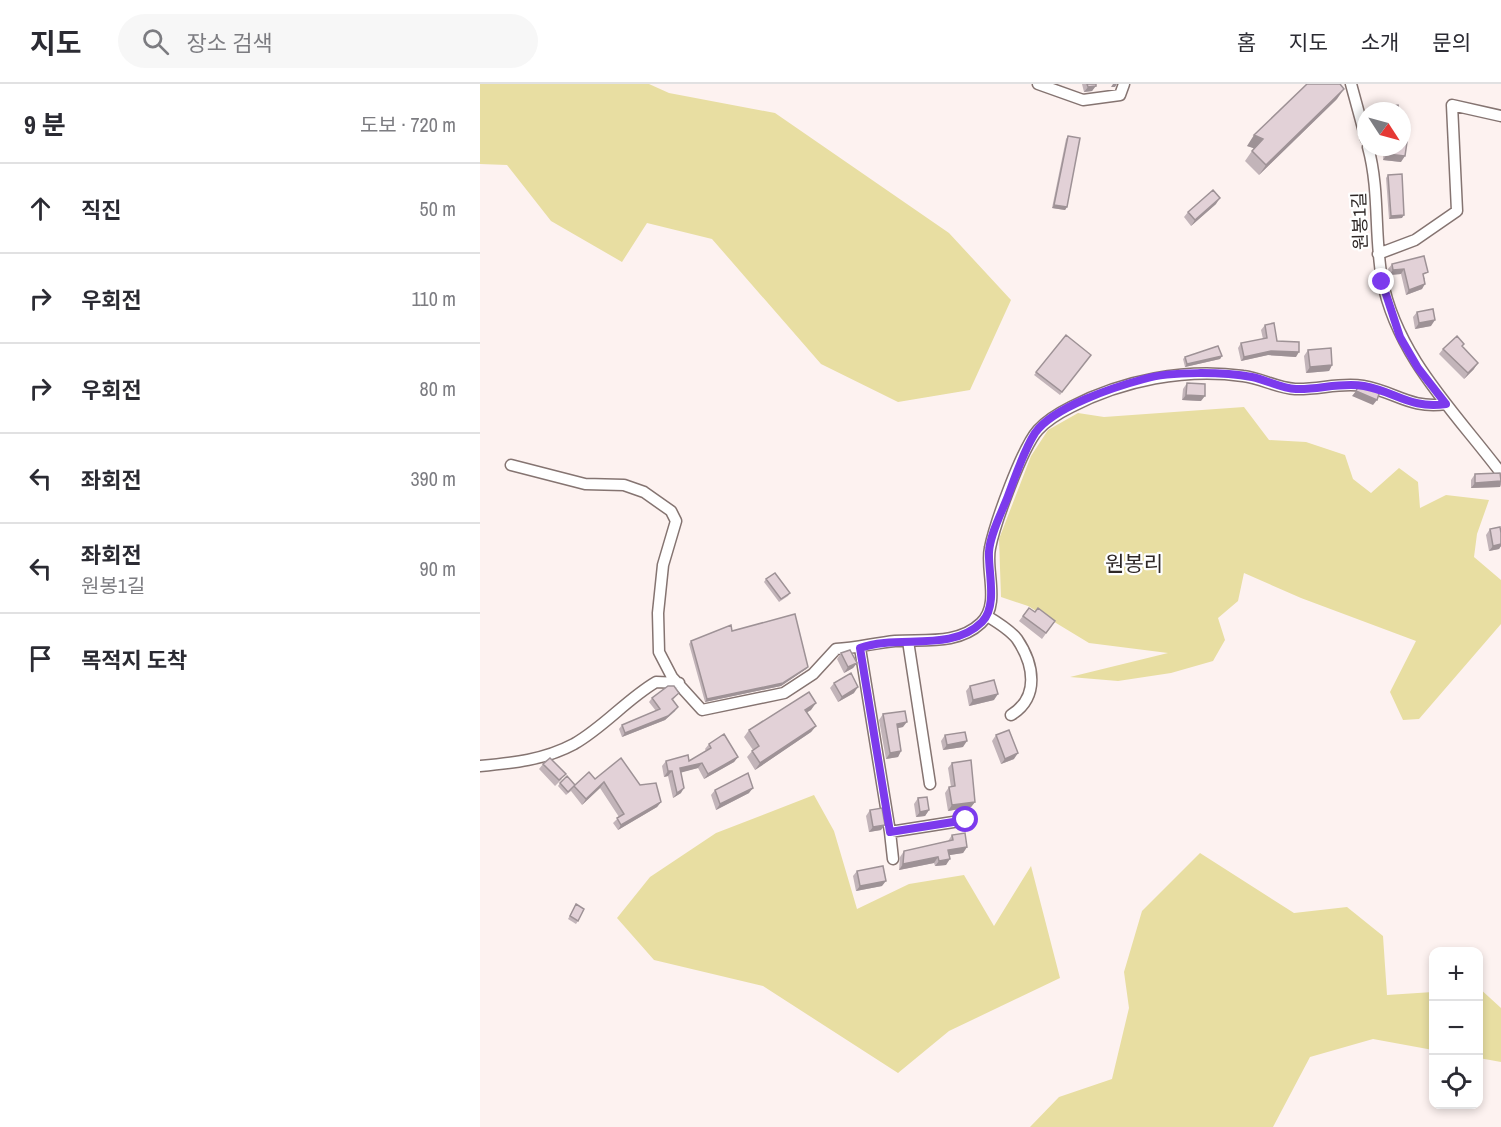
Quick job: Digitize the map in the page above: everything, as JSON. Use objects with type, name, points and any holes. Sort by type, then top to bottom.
[{"type":"street","points":[[1038,84],[1083,99],[1120,95],[1124,84]]},
{"type":"street","points":[[1351,84],[1357,106]]},
{"type":"street","points":[[1378,254],[1415,240],[1457,211],[1452,105],[1501,116]]},
{"type":"street","name":"원봉1길","points":[[1370,156],[1375,179],[1378,254],[1382,282],[1400,337],[1418,368],[1501,474]]},
{"type":"street","points":[[512,465],[585,484],[624,485],[644,492],[671,511],[676,521],[663,565],[658,613],[659,652],[672,677],[691,701],[702,710],[723,708],[784,693],[813,674],[836,649],[963,635],[987,616],[991,591],[989,549],[1024,456],[1036,432],[1050,418],[1073,406],[1145,378],[1210,374],[1255,378],[1280,387],[1297,389],[1339,385],[1364,386],[1417,405],[1446,404]]},
{"type":"street","points":[[987,616],[1016,638],[1031,673],[1032,687],[1028,700],[1011,715]]},
{"type":"street","points":[[908,641],[930,784]]},
{"type":"street","points":[[860,648],[893,859]]},
{"type":"street","points":[[480,766],[527,762],[555,752],[575,743],[656,682],[679,683]]},
{"type":"street","points":[[890,832],[966,820]]},
{"type":"shaded area","points":[[480,84],[649,84],[669,93],[775,113],[949,233],[1011,300],[970,390],[898,402],[821,364],[712,239],[647,223],[622,262],[551,221],[507,165],[480,164]]},
{"type":"shaded area","points":[[1244,407],[1269,440],[1306,442],[1345,455],[1353,479],[1371,493],[1399,468],[1418,482],[1420,508],[1446,495],[1489,500],[1477,534],[1474,557],[1501,580],[1501,624],[1419,719],[1403,720],[1390,692],[1416,641],[1301,598],[1244,573],[1238,601],[1218,618],[1225,640],[1213,661],[1171,673],[1118,681],[1070,677],[1168,653],[1089,643],[1028,606],[1001,597],[999,539],[1031,456],[1048,430],[1078,413],[1104,417]]},
{"type":"shaded area","points":[[814,795],[834,831],[857,909],[909,884],[964,875],[994,926],[1031,866],[1060,978],[949,1031],[898,1073],[763,986],[654,960],[617,918],[650,877],[716,833]]},
{"type":"shaded area","points":[[1200,853],[1294,913],[1347,907],[1383,936],[1387,995],[1429,992],[1429,1049],[1373,1039],[1310,1057],[1273,1127],[1030,1127],[1059,1097],[1112,1079],[1129,1008],[1124,972],[1142,911]]},
{"type":"shaded area","points":[[1483,992],[1501,1008],[1501,1062],[1483,1059]]},
{"type":"building","points":[[1307,84],[1340,84],[1344,89],[1266,165],[1252,151],[1263,139],[1254,135]]},
{"type":"building","points":[[1068,136],[1080,138],[1067,207],[1054,205]]},
{"type":"building","points":[[1402,174],[1404,215],[1391,216],[1388,175]]},
{"type":"building","points":[[1213,190],[1220,198],[1195,220],[1188,212]]},
{"type":"building","points":[[1424,256],[1428,272],[1423,274],[1425,284],[1409,290],[1404,269],[1393,270],[1392,264]]},
{"type":"building","points":[[1433,309],[1435,320],[1419,323],[1417,312]]},
{"type":"building","points":[[1274,323],[1277,341],[1299,342],[1299,352],[1271,351],[1244,357],[1241,343],[1267,338],[1265,325]]},
{"type":"building","points":[[1066,335],[1091,355],[1062,392],[1036,372]]},
{"type":"building","points":[[1457,336],[1464,344],[1462,346],[1478,363],[1468,373],[1443,349]]},
{"type":"building","points":[[1218,346],[1222,356],[1187,364],[1185,357]]},
{"type":"building","points":[[1331,348],[1332,365],[1310,367],[1308,350]]},
{"type":"building","points":[[1187,383],[1205,384],[1205,396],[1186,395]]},
{"type":"building","points":[[1358,387],[1380,391],[1377,400],[1356,391]]},
{"type":"building","points":[[1500,473],[1501,481],[1475,483],[1475,474]]},
{"type":"building","points":[[1500,527],[1501,544],[1493,546],[1490,529]]},
{"type":"building","points":[[775,573],[790,593],[781,599],[766,579]]},
{"type":"building","points":[[1029,608],[1035,612],[1038,608],[1055,621],[1046,633],[1023,616]]},
{"type":"building","points":[[795,614],[808,667],[783,683],[707,699],[691,641],[731,625],[732,631]]},
{"type":"building","points":[[850,650],[857,663],[848,667],[841,653]]},
{"type":"building","points":[[851,673],[858,687],[842,697],[834,683]]},
{"type":"building","points":[[994,680],[998,694],[973,700],[970,686]]},
{"type":"building","points":[[668,686],[674,686],[679,693],[672,699],[678,707],[668,716],[625,733],[622,725],[660,709],[652,698]]},
{"type":"building","points":[[809,692],[816,703],[805,710],[816,726],[760,763],[752,751],[759,746],[749,730]]},
{"type":"building","points":[[905,711],[907,722],[897,724],[901,751],[890,753],[883,714]]},
{"type":"building","points":[[1009,730],[1018,753],[1005,759],[996,735]]},
{"type":"building","points":[[965,732],[967,741],[947,745],[945,735]]},
{"type":"building","points":[[724,734],[738,757],[708,774],[702,763],[680,768],[684,788],[677,793],[672,771],[668,771],[666,761],[688,755],[689,761],[711,748],[709,744]]},
{"type":"building","points":[[550,758],[566,774],[559,780],[543,764]]},
{"type":"building","points":[[621,758],[640,785],[656,783],[661,802],[621,825],[617,818],[624,814],[604,782],[586,799],[574,786],[589,772],[595,779]]},
{"type":"building","points":[[971,760],[975,802],[952,805],[949,787],[955,786],[952,763]]},
{"type":"building","points":[[748,773],[753,788],[720,804],[715,790]]},
{"type":"building","points":[[567,776],[575,785],[568,792],[560,783]]},
{"type":"building","points":[[927,797],[929,810],[920,812],[918,798]]},
{"type":"building","points":[[882,808],[885,825],[873,827],[870,810]]},
{"type":"building","points":[[965,833],[967,847],[948,850],[950,859],[939,861],[938,857],[903,864],[904,851],[953,840],[952,835]]},
{"type":"building","points":[[883,866],[886,881],[860,886],[857,871]]},
{"type":"building","points":[[576,904],[584,909],[578,921],[570,916]]},
{"type":"district","name":"원봉리","points":[[1134,564]]},
{"type":"route","points":[[966,820],[890,832],[860,648],[894,641],[922,641],[963,635],[981,623],[987,616],[991,591],[989,549],[1024,456],[1036,432],[1050,418],[1073,406],[1145,378],[1199,374],[1230,374],[1297,389],[1339,385],[1364,386],[1417,405],[1446,404],[1418,368],[1400,337],[1382,282]]}]
